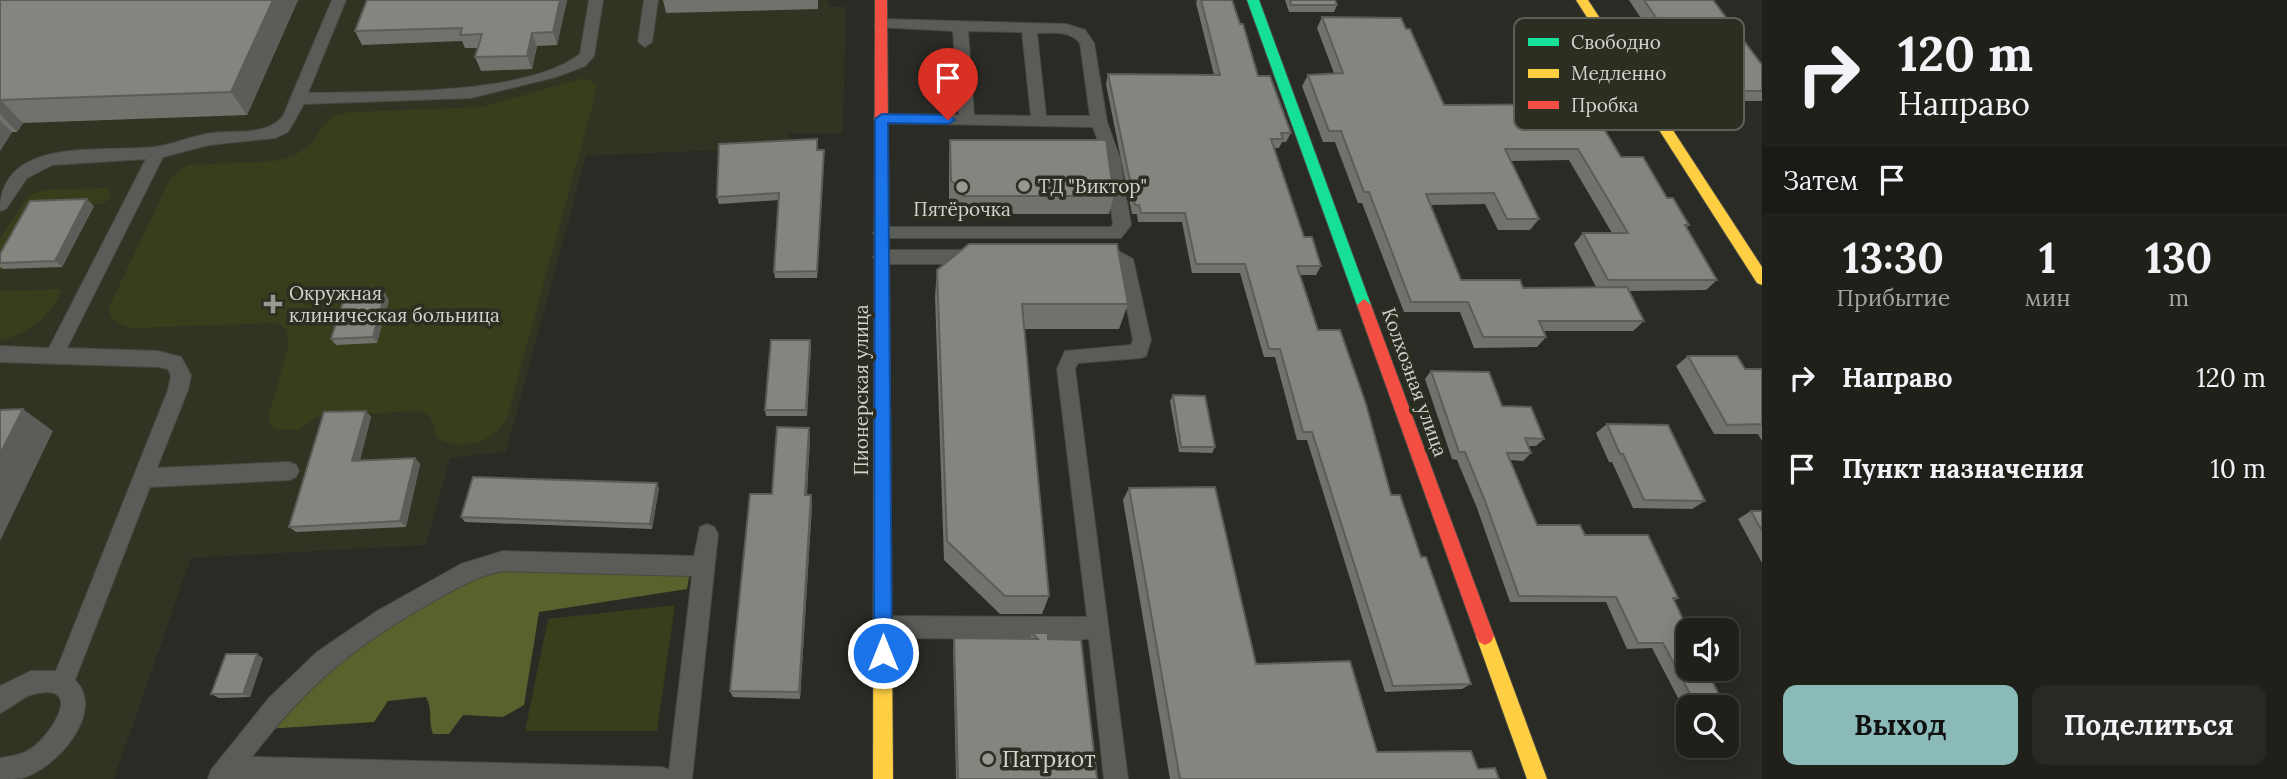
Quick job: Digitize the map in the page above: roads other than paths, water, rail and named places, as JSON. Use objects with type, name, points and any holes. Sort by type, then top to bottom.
[{"type":"street","name":"Пионерская улица","points":[[881,0],[883,779]]},
{"type":"street","name":"Колхозная улица","points":[[1253,0],[1537,779]]},
{"type":"street","points":[[1582,0],[1594,18]]},
{"type":"street","points":[[1666,130],[1762,279]]},
{"type":"lane","points":[[0,205],[21,174],[49,159],[157,153],[209,139],[269,134],[282,128],[290,118],[339,0]]},
{"type":"lane","points":[[298,99],[471,93],[491,90],[574,66],[586,57],[596,0]]},
{"type":"lane","points":[[645,42],[651,0]]},
{"type":"lane","points":[[881,24],[1066,29],[1080,33],[1085,38],[1099,122],[1112,158],[1122,225],[1115,233],[882,233]]},
{"type":"lane","points":[[960,26],[967,120]]},
{"type":"lane","points":[[1029,28],[1039,121]]},
{"type":"lane","points":[[882,119],[1099,122]]},
{"type":"lane","points":[[54,356],[157,153]]},
{"type":"lane","points":[[882,257],[994,257]]},
{"type":"lane","points":[[1073,257],[1118,258],[1127,264],[1142,340],[1139,351],[1134,353],[1072,356],[1066,369],[1116,779]]},
{"type":"lane","points":[[0,354],[158,359],[174,363],[181,375],[178,390],[62,684]]},
{"type":"lane","points":[[144,478],[289,471]]},
{"type":"lane","points":[[680,779],[707,534]]},
{"type":"lane","points":[[224,774],[290,692],[331,654],[360,633],[450,579],[482,564],[503,561],[704,566]]},
{"type":"lane","points":[[883,627],[1099,628]]},
{"type":"lane","points":[[0,701],[15,690],[36,681],[62,684],[68,689],[74,703],[71,721],[51,749],[28,771],[20,768],[0,770]]},
{"type":"lane","points":[[224,774],[662,779]]},
{"type":"place","name":"ТД \"Виктор\"","points":[[1024,186]]},
{"type":"place","name":"Пятёрочка","points":[[962,187]]},
{"type":"place","name":"Окружная клиническая больница","points":[[273,304]]},
{"type":"place","name":"Патриот","points":[[988,759]]}]
